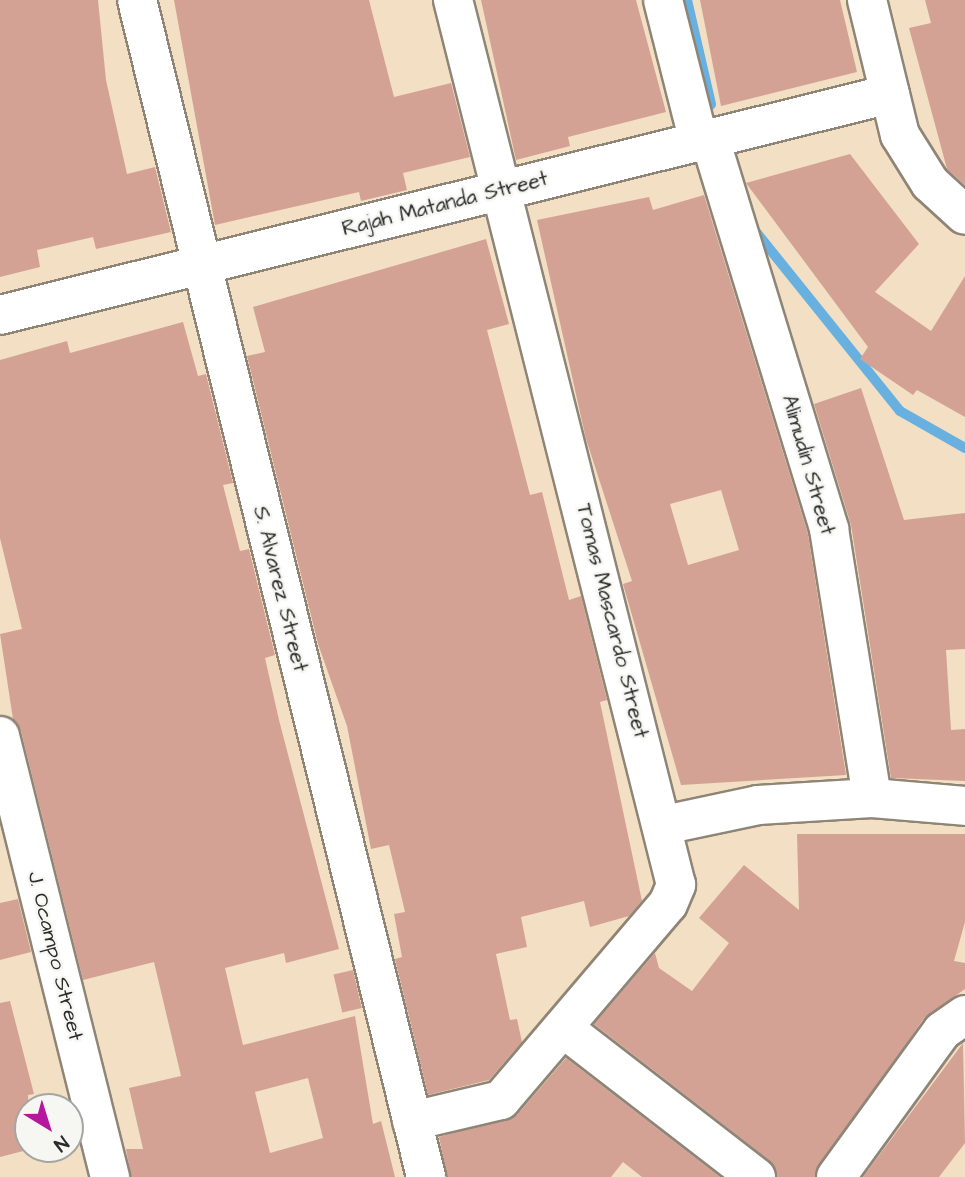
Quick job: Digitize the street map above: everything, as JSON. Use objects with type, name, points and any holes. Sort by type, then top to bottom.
[{"type":"street","name":"S. Alvarez Street","points":[[136,0],[199,265],[426,1177]]},
{"type":"street","name":"Tomas Mascardo Street","points":[[412,1121],[501,1100],[674,895],[664,825],[453,0]]},
{"type":"street","name":"Alimudin Street","points":[[663,0],[704,141],[829,529],[872,798]]},
{"type":"street","points":[[867,0],[890,94],[912,159],[965,215]]},
{"type":"street","name":"Rajah Matanda Street","points":[[0,315],[890,94]]},
{"type":"street","name":"J. Ocampo Street","points":[[0,736],[110,1177]]},
{"type":"street","points":[[664,825],[758,805],[872,798],[965,806]]},
{"type":"street","points":[[836,1177],[942,1031],[965,1015]]},
{"type":"street","points":[[563,1028],[756,1177]]},
{"type":"building","points":[[0,0],[98,0],[106,80],[127,174],[155,167],[171,232],[96,249],[93,237],[37,250],[40,267],[0,277]]},
{"type":"building","points":[[174,0],[369,0],[394,97],[451,83],[470,157],[403,173],[407,190],[361,201],[359,192],[215,225]]},
{"type":"building","points":[[481,0],[636,0],[666,112],[568,137],[570,146],[516,160]]},
{"type":"building","points":[[700,0],[840,0],[857,72],[721,106]]},
{"type":"building","points":[[925,0],[965,0],[965,185],[947,169],[909,28],[931,23]]},
{"type":"building","points":[[850,154],[919,244],[875,292],[931,331],[965,276],[965,417],[917,390],[913,395],[860,359],[868,347],[746,183]]},
{"type":"building","points":[[704,195],[808,534],[846,775],[681,785],[623,584],[632,581],[586,439],[537,220],[649,197],[653,210]],"holes":[[[721,490],[739,550],[688,565],[670,504]]]},
{"type":"building","points":[[486,239],[509,324],[487,330],[530,495],[542,492],[569,600],[581,596],[607,700],[600,702],[642,901],[629,916],[590,927],[584,901],[521,917],[527,947],[496,954],[510,1020],[517,1019],[522,1042],[489,1080],[428,1095],[395,959],[402,957],[394,914],[405,912],[389,845],[371,849],[347,726],[318,644],[247,356],[265,352],[253,307]]},
{"type":"building","points":[[183,322],[198,376],[206,374],[233,483],[223,485],[240,551],[249,549],[275,655],[265,658],[339,949],[286,963],[284,953],[225,968],[243,1045],[355,1016],[373,1124],[381,1121],[395,1177],[131,1177],[126,1149],[143,1149],[129,1088],[181,1076],[154,962],[83,980],[21,731],[13,719],[0,634],[22,629],[0,538],[0,360],[67,341],[70,353]],"holes":[[[308,1078],[323,1138],[270,1153],[255,1092]]]},
{"type":"building","points":[[861,388],[904,520],[965,513],[965,649],[946,650],[951,730],[965,729],[965,781],[891,778],[851,525],[814,404]]},
{"type":"building","points":[[797,834],[965,834],[965,922],[954,961],[965,963],[965,989],[924,1018],[815,1177],[777,1177],[769,1160],[594,1024],[655,953],[659,968],[692,991],[729,943],[699,918],[744,865],[799,910]]},
{"type":"building","points":[[18,899],[31,952],[0,960],[0,903]]},
{"type":"building","points":[[353,970],[362,1008],[342,1012],[334,974]]},
{"type":"building","points":[[10,1001],[34,1093],[14,1093],[14,1153],[0,1157],[0,1003]]},
{"type":"building","points":[[963,1043],[965,1143],[939,1177],[863,1177]]},
{"type":"building","points":[[566,1058],[720,1177],[642,1177],[623,1162],[611,1177],[447,1177],[439,1137],[517,1115]]},
{"type":"waterway","points":[[687,0],[711,104]]},
{"type":"waterway","points":[[752,227],[900,411],[965,448]]}]
